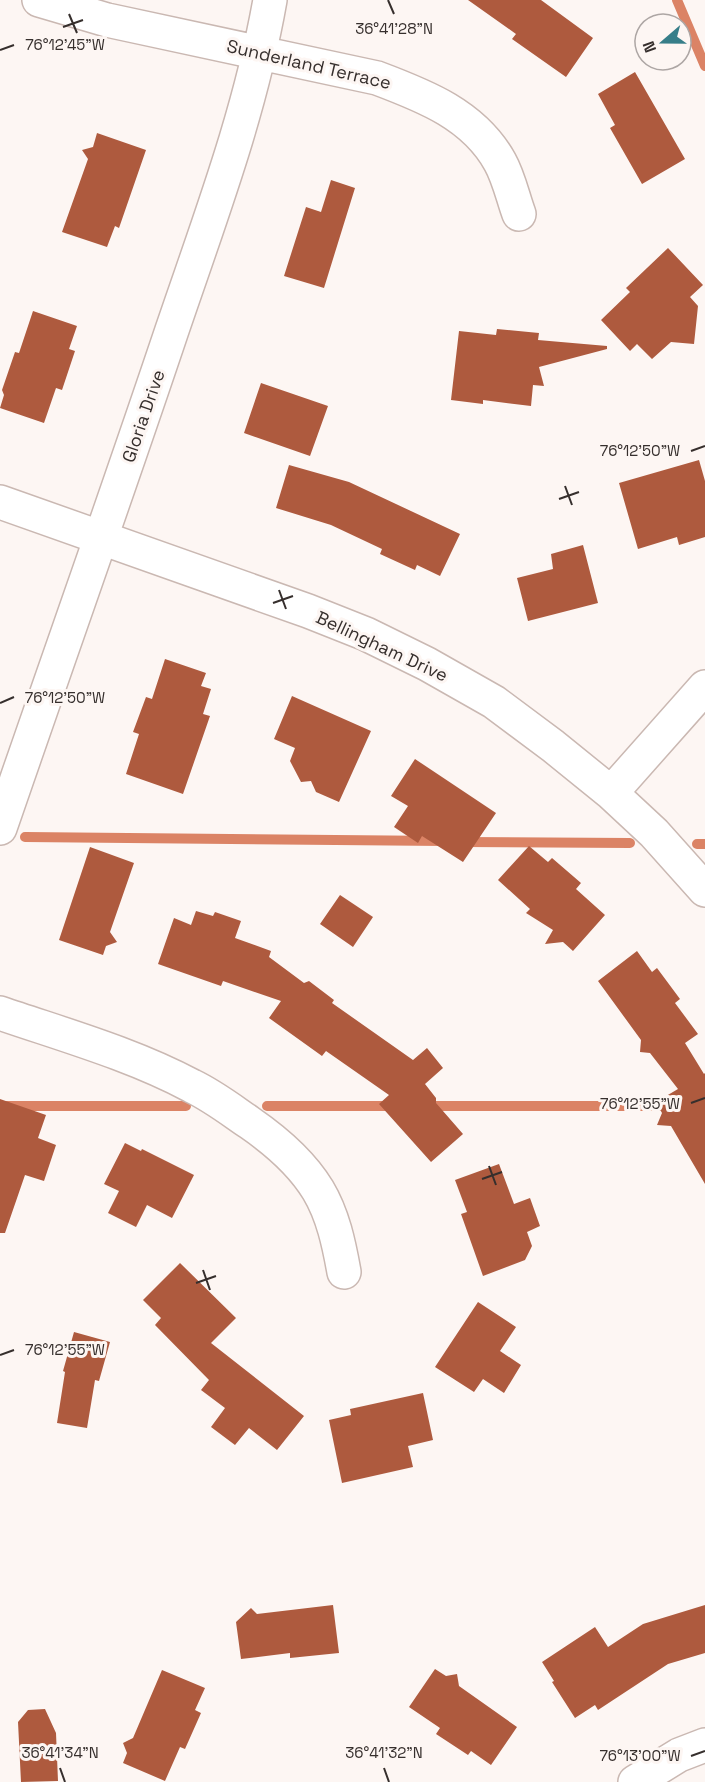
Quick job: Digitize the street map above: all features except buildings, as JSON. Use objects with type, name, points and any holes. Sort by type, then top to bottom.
[{"type":"street","name":"Sunderland Terrace","points":[[39,0],[107,20],[377,78],[443,105],[482,136],[501,163],[519,214]]},
{"type":"street","name":"Gloria Drive","points":[[0,828],[237,140],[260,52],[270,0]]},
{"type":"street","name":"Bellingham Drive","points":[[0,502],[318,615],[366,634],[427,664],[494,702],[611,793],[654,833],[705,890]]},
{"type":"street","points":[[611,793],[705,687]]},
{"type":"street","points":[[0,1013],[140,1062],[182,1081],[223,1103],[267,1135],[286,1150],[317,1188],[327,1206],[339,1245],[344,1272]]},
{"type":"street","points":[[635,1782],[679,1755],[705,1745]]},
{"type":"waterway","points":[[677,0],[705,66]]},
{"type":"waterway","points":[[25,837],[444,841]]},
{"type":"waterway","points":[[462,842],[630,843]]},
{"type":"waterway","points":[[697,844],[705,844]]},
{"type":"waterway","points":[[0,1106],[186,1106]]},
{"type":"waterway","points":[[267,1106],[395,1106]]},
{"type":"waterway","points":[[426,1106],[671,1106]]}]
